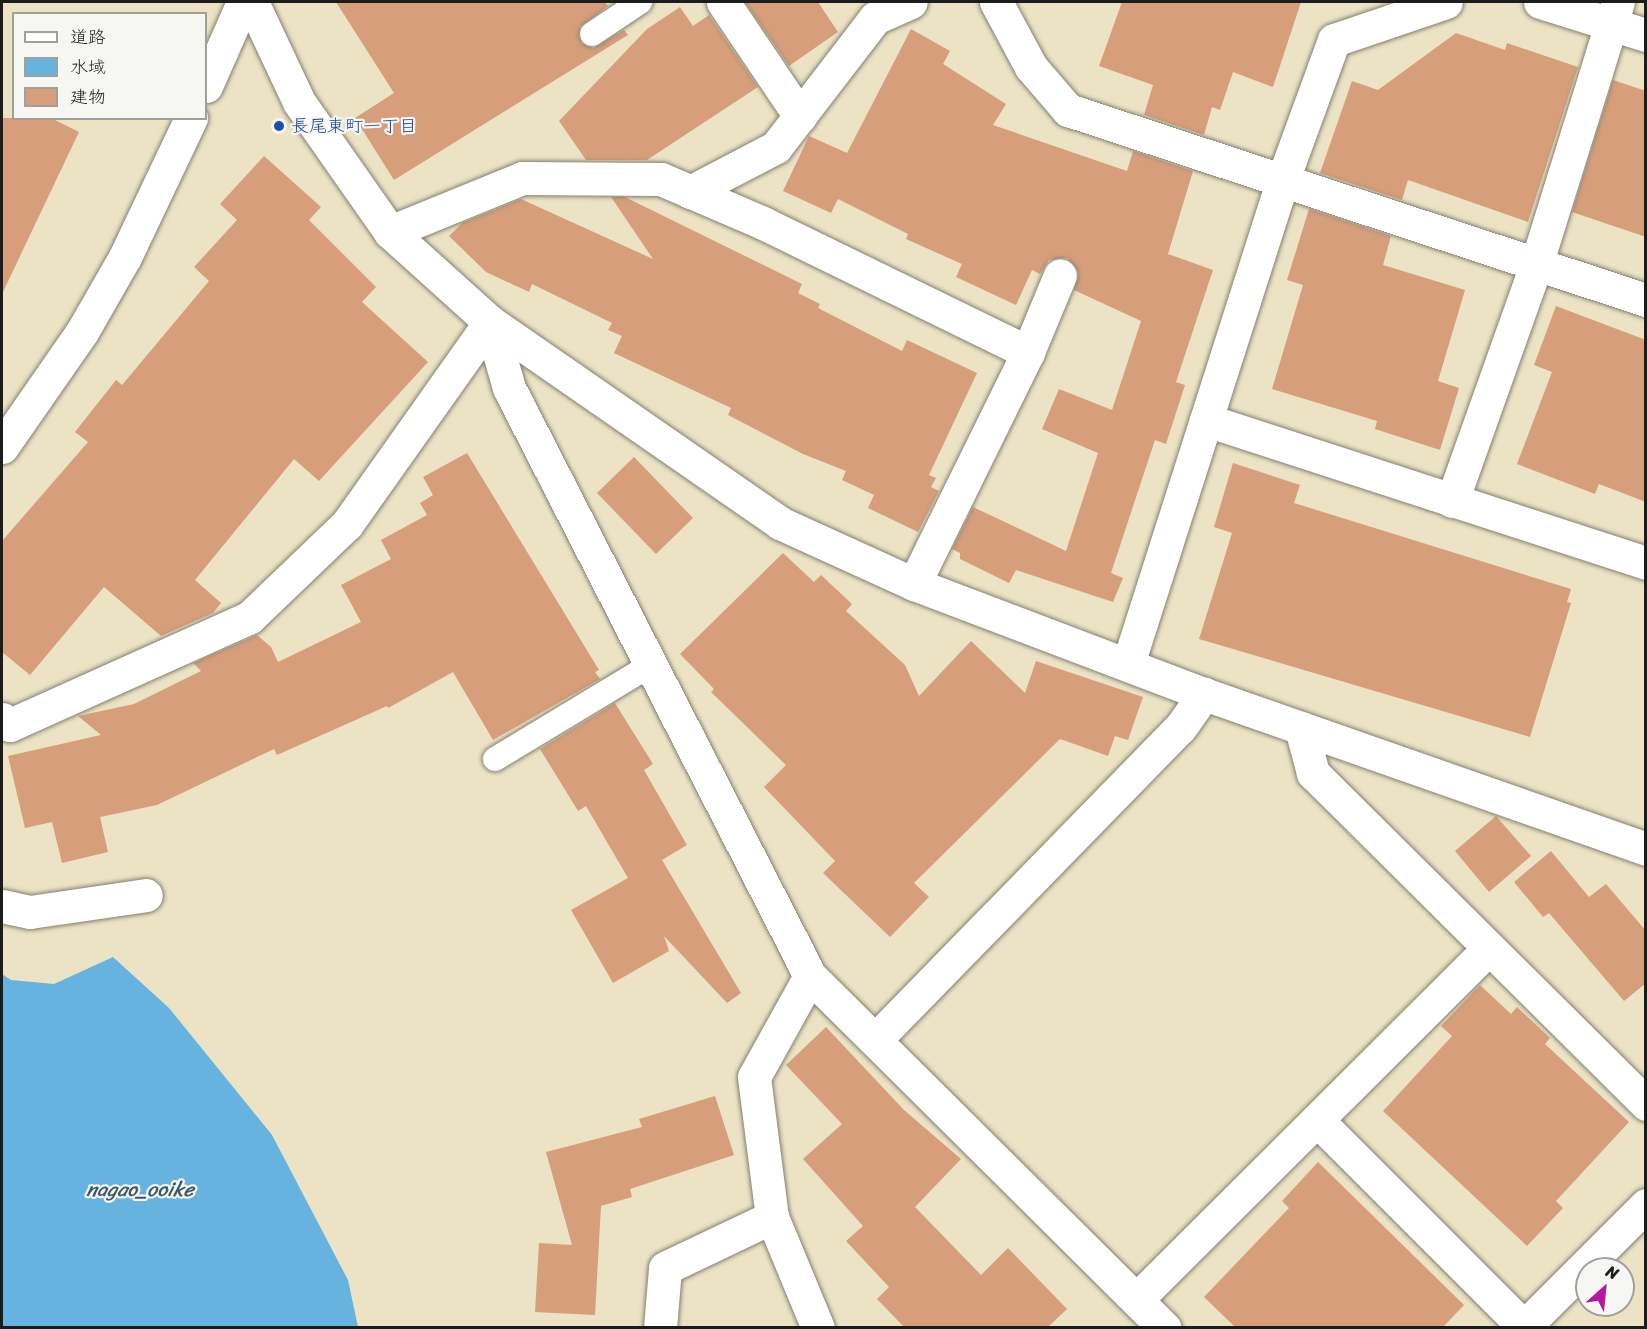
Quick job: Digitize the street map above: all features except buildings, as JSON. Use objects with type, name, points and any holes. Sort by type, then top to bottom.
[{"type":"street","points":[[207,84],[243,2]]},
{"type":"street","points":[[252,2],[299,102],[390,232],[490,322],[780,523],[914,584],[1204,693],[1646,849]]},
{"type":"street","points":[[723,2],[800,116]]},
{"type":"street","points":[[690,192],[776,147],[875,18],[911,2]]},
{"type":"street","points":[[996,2],[1031,67],[1068,110],[1646,300]]},
{"type":"street","points":[[1128,664],[1282,182],[1334,40],[1446,2]]},
{"type":"street","points":[[1540,2],[1614,13],[1646,35]]},
{"type":"street","points":[[1452,501],[1536,265],[1614,13]]},
{"type":"street","points":[[2,447],[82,332],[130,247],[190,120]]},
{"type":"street","points":[[390,232],[522,178],[661,179],[763,223],[1028,352]]},
{"type":"street","points":[[914,584],[1028,352],[1060,275]]},
{"type":"street","points":[[490,322],[509,388],[810,976],[1165,1328]]},
{"type":"street","points":[[2,719],[10,725],[250,617],[347,524],[490,322]]},
{"type":"street","points":[[1206,420],[1646,563]]},
{"type":"street","points":[[875,1040],[1180,728],[1204,693]]},
{"type":"street","points":[[1301,728],[1313,773],[1646,1104]]},
{"type":"street","points":[[2,906],[30,912],[146,895]]},
{"type":"street","points":[[1137,1299],[1489,948]]},
{"type":"street","points":[[810,976],[754,1077],[772,1217],[818,1328]]},
{"type":"street","points":[[1317,1120],[1524,1327],[1646,1205]]},
{"type":"street","points":[[660,1328],[665,1268],[772,1217]]},
{"type":"lane","points":[[592,34],[640,2]]},
{"type":"lane","points":[[495,759],[651,665]]},
{"type":"water","name":"nagao_ooike","points":[[113,957],[169,1008],[272,1135],[348,1280],[358,1327],[2,1327],[2,974],[11,980],[54,984]]},
{"type":"place","name":"長尾東町一丁目","points":[[279,126]]}]
